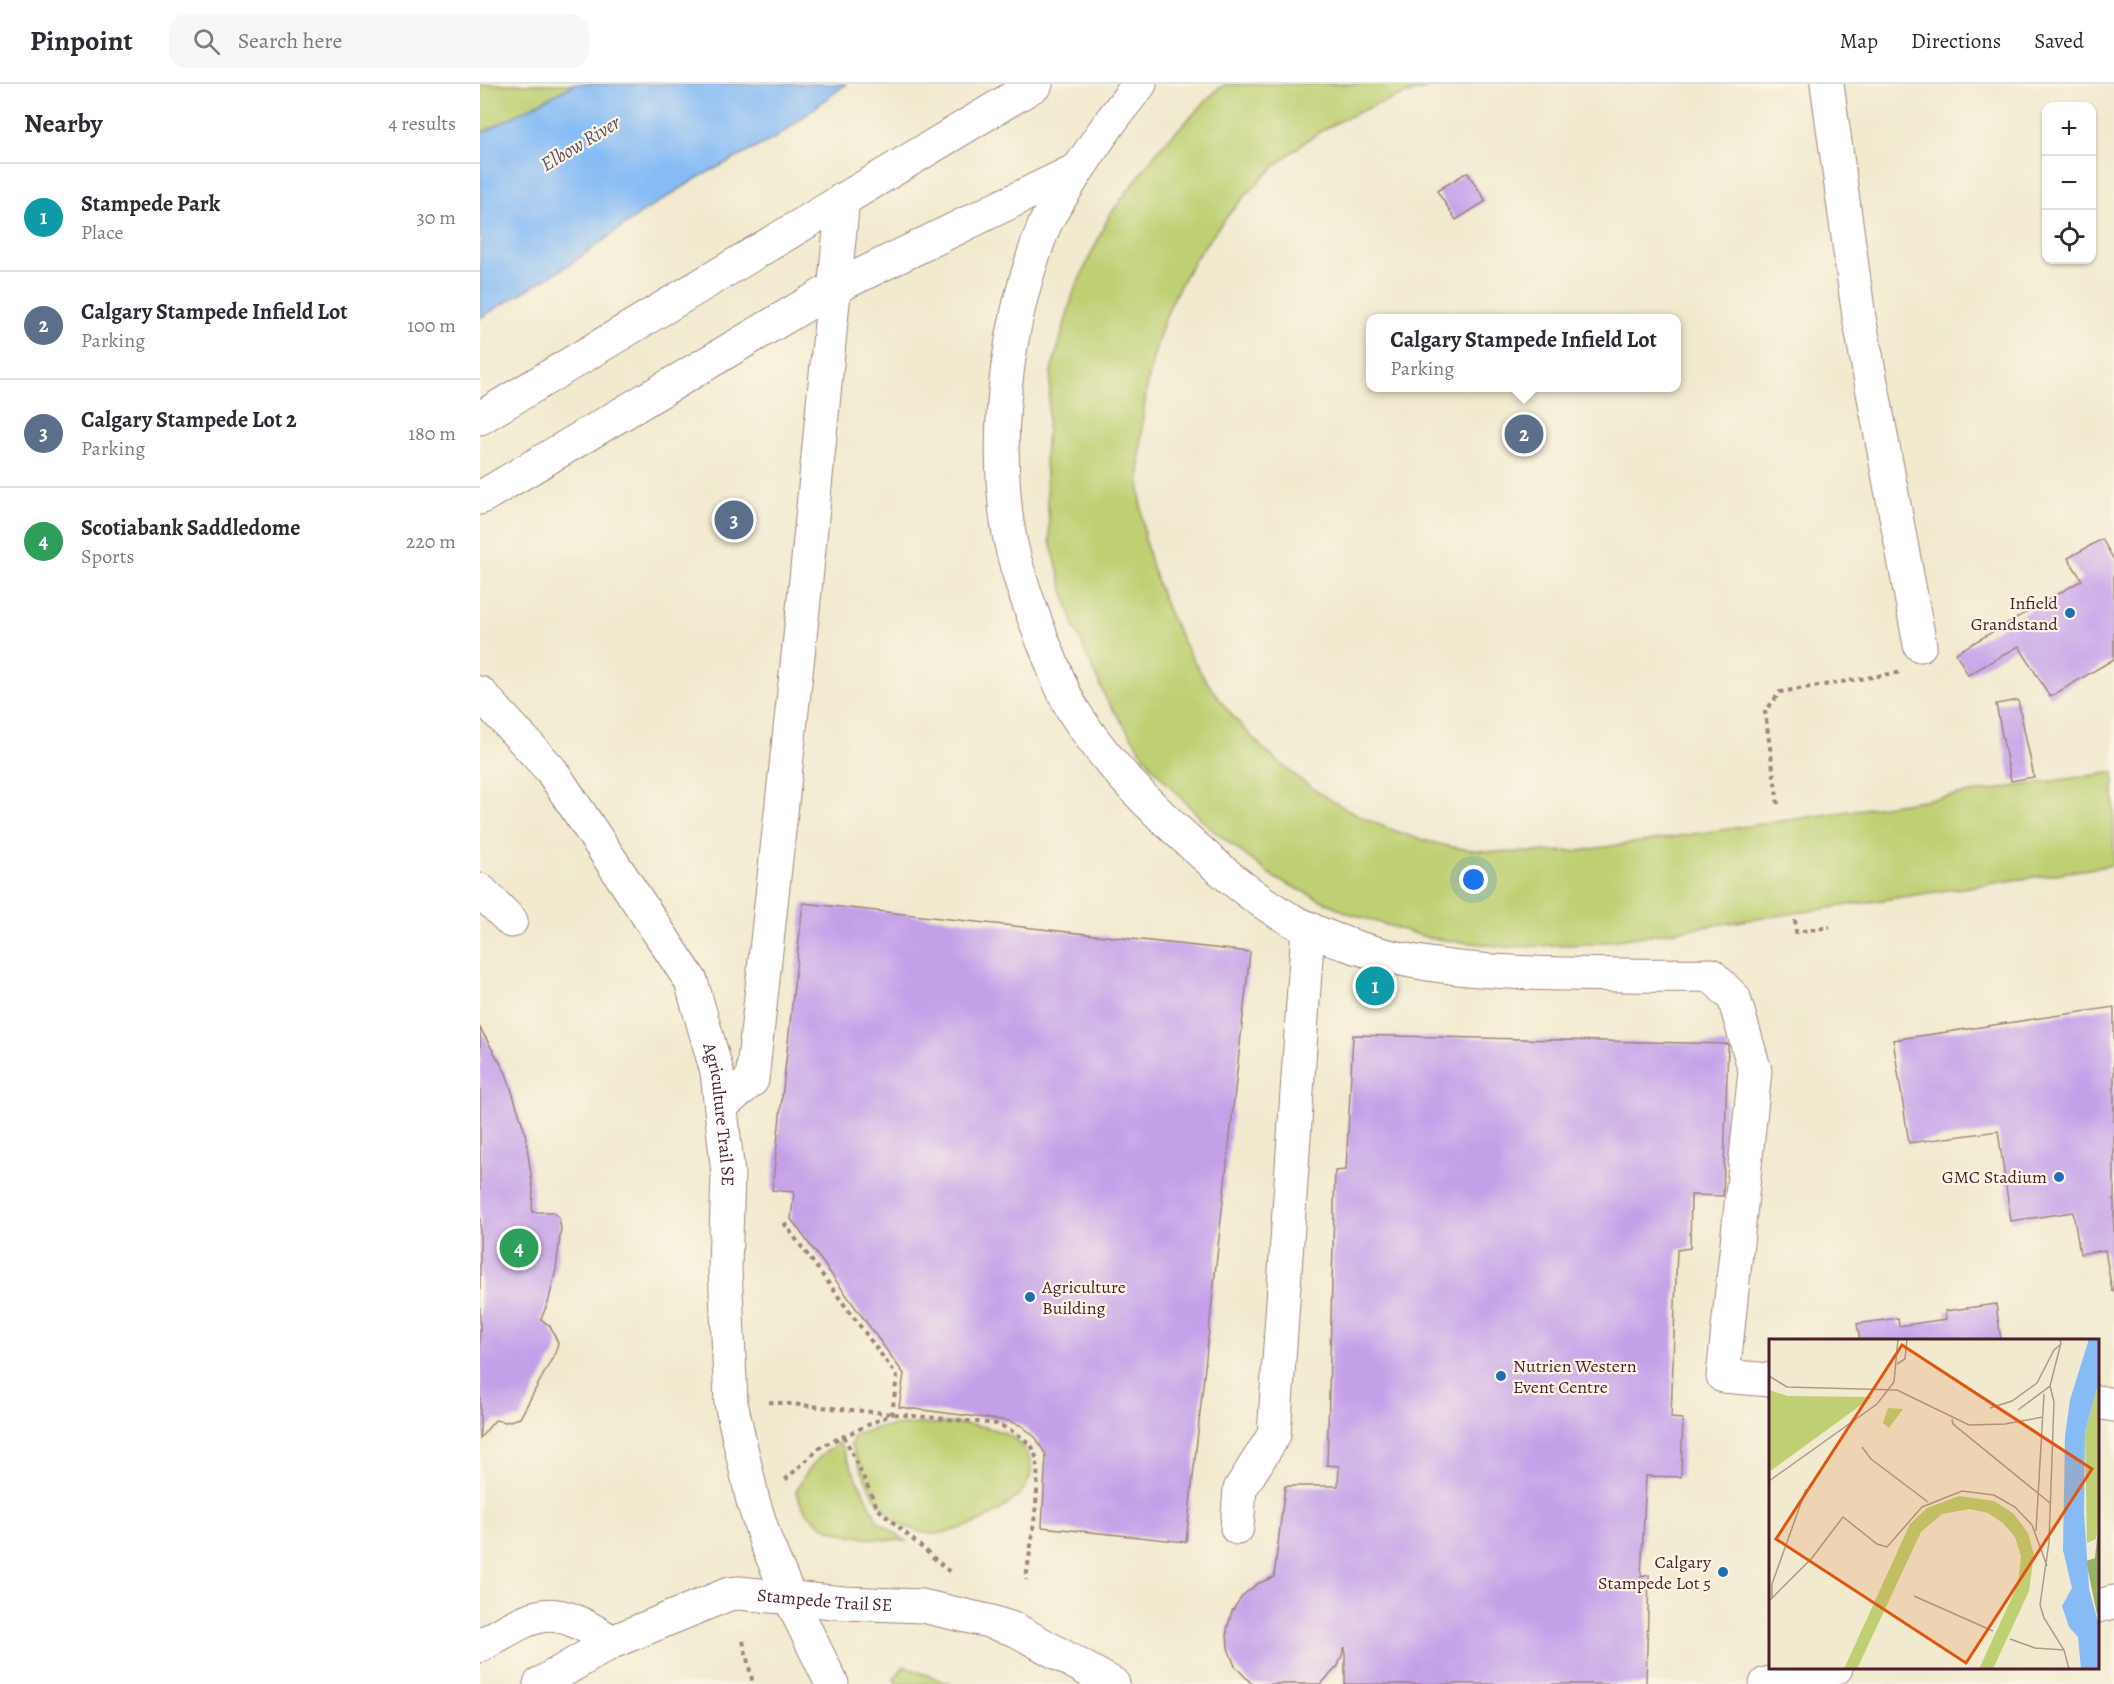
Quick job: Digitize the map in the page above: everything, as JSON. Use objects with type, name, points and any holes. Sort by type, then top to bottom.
[{"type":"street","points":[[480,418],[1036,84]]},
{"type":"street","points":[[1140,84],[1106,124],[1046,222],[1018,309],[1004,390],[1007,523],[1034,618],[1074,712],[1114,767],[1160,816],[1229,877],[1308,928],[1360,948],[1413,963],[1478,972],[1711,975],[1734,998],[1755,1071],[1723,1376],[1769,1380]]},
{"type":"street","points":[[1827,84],[1859,317],[1920,645]]},
{"type":"street","points":[[480,498],[834,288],[1078,169]]},
{"type":"street","points":[[721,1106],[752,1080],[843,199]]},
{"type":"street","name":"Agriculture Trail SE","points":[[480,693],[551,770],[691,981],[717,1072],[728,1174],[725,1268],[731,1403],[753,1500],[766,1542],[790,1598],[832,1684]]},
{"type":"street","points":[[480,890],[511,921]]},
{"type":"street","points":[[1237,1528],[1240,1489],[1274,1435],[1308,928]]},
{"type":"street","points":[[2099,1402],[2114,1405]]},
{"type":"street","name":"Stampede Trail SE","points":[[540,1684],[612,1642],[729,1594],[739,1593],[922,1606],[988,1621],[1016,1630],[1113,1684]]},
{"type":"street","points":[[2099,1606],[2114,1602]]},
{"type":"street","points":[[480,1646],[514,1626],[549,1613],[578,1620],[612,1642]]},
{"type":"street","points":[[1766,1684],[1832,1669]]},
{"type":"path","points":[[1778,804],[1765,712],[1780,692],[1913,670],[1919,666],[1920,645]]},
{"type":"path","points":[[1795,920],[1796,932],[1830,927]]},
{"type":"path","points":[[784,1223],[897,1376],[892,1414]]},
{"type":"path","points":[[769,1402],[998,1424],[1018,1434],[1033,1448],[1039,1468],[1026,1580]]},
{"type":"path","points":[[785,1480],[822,1446],[892,1414]]},
{"type":"path","points":[[844,1436],[878,1509],[951,1573]]},
{"type":"path","points":[[743,1641],[753,1684]]},
{"type":"green space","points":[[480,84],[575,84],[480,134]]},
{"type":"green space","points":[[1225,84],[1439,84],[1373,106],[1334,124],[1292,152],[1271,170],[1231,211],[1185,276],[1162,327],[1152,363],[1143,417],[1140,484],[1141,511],[1153,571],[1170,615],[1192,657],[1218,697],[1247,732],[1281,764],[1318,792],[1358,815],[1402,833],[1464,849],[1513,852],[1578,851],[2114,772],[2114,865],[1590,944],[1507,947],[1429,938],[1348,913],[1275,878],[1210,828],[1152,767],[1106,699],[1072,621],[1050,541],[1045,459],[1051,372],[1074,291],[1109,216],[1159,149]]},
{"type":"green space","points":[[918,1424],[973,1425],[994,1429],[1008,1435],[1023,1447],[1027,1454],[1031,1469],[1027,1484],[1016,1498],[1001,1510],[964,1527],[932,1534],[906,1527],[896,1521],[879,1502],[851,1445],[854,1435],[880,1427]]},
{"type":"green space","points":[[839,1442],[878,1521],[906,1541],[857,1537],[841,1533],[814,1519],[803,1507],[796,1492],[804,1476],[825,1452]]},
{"type":"green space","points":[[904,1666],[950,1684],[897,1684],[894,1679]]},
{"type":"water","name":"Elbow River","points":[[575,84],[846,84],[777,137],[699,177],[643,212],[572,263],[480,318],[480,134]]},
{"type":"building","points":[[1467,172],[1486,201],[1456,220],[1437,191]]},
{"type":"building","name":"Infield Grandstand","points":[[2102,539],[2114,560],[2114,659],[2050,697],[2019,646],[1968,675],[1956,653],[2082,580],[2068,558]]},
{"type":"building","points":[[2018,700],[2034,777],[2011,781],[1996,704]]},
{"type":"building","name":"Agriculture Building","points":[[803,903],[1250,952],[1186,1542],[1042,1527],[1046,1455],[1036,1438],[1022,1426],[1009,1421],[899,1407],[904,1374],[791,1219],[794,1192],[772,1190]]},
{"type":"building","name":"GMC Stadium","points":[[2114,1007],[2114,1291],[2112,1291],[2105,1250],[2080,1254],[2073,1212],[2011,1221],[1998,1131],[1909,1143],[1893,1040]]},
{"type":"building","points":[[480,1028],[506,1073],[525,1132],[533,1190],[532,1212],[553,1212],[559,1218],[561,1228],[556,1269],[549,1300],[541,1319],[550,1326],[558,1343],[555,1353],[520,1418],[506,1422],[495,1420],[480,1438]]},
{"type":"building","name":"Nutrien Western Event Centre","points":[[1353,1035],[1728,1044],[1723,1196],[1691,1195],[1690,1248],[1677,1250],[1671,1418],[1683,1419],[1681,1477],[1646,1476],[1641,1577],[1649,1575],[1646,1684],[1345,1684],[1345,1647],[1338,1666],[1321,1684],[1252,1684],[1235,1666],[1228,1648],[1227,1630],[1232,1611],[1242,1596],[1257,1584],[1274,1577],[1285,1486],[1338,1486],[1339,1466],[1327,1465],[1335,1171],[1346,1170]]},
{"type":"building","points":[[1996,1304],[2001,1339],[1860,1339],[1857,1324],[1898,1318],[1899,1326],[1946,1319],[1945,1311]]},
{"type":"place","name":"Calgary Stampede Infield Lot","points":[[1524,434]]},
{"type":"place","name":"Calgary Stampede Lot 2","points":[[734,520]]},
{"type":"place","name":"Infield Grandstand","points":[[2070,613]]},
{"type":"place","name":"Stampede Park","points":[[1375,986]]},
{"type":"place","name":"GMC Stadium","points":[[2059,1177]]},
{"type":"place","name":"Scotiabank Saddledome","points":[[519,1248]]},
{"type":"place","name":"Agriculture Building","points":[[1030,1297]]},
{"type":"place","name":"Nutrien Western Event Centre","points":[[1501,1376]]},
{"type":"place","name":"Calgary Stampede Lot 5","points":[[1723,1572]]}]
